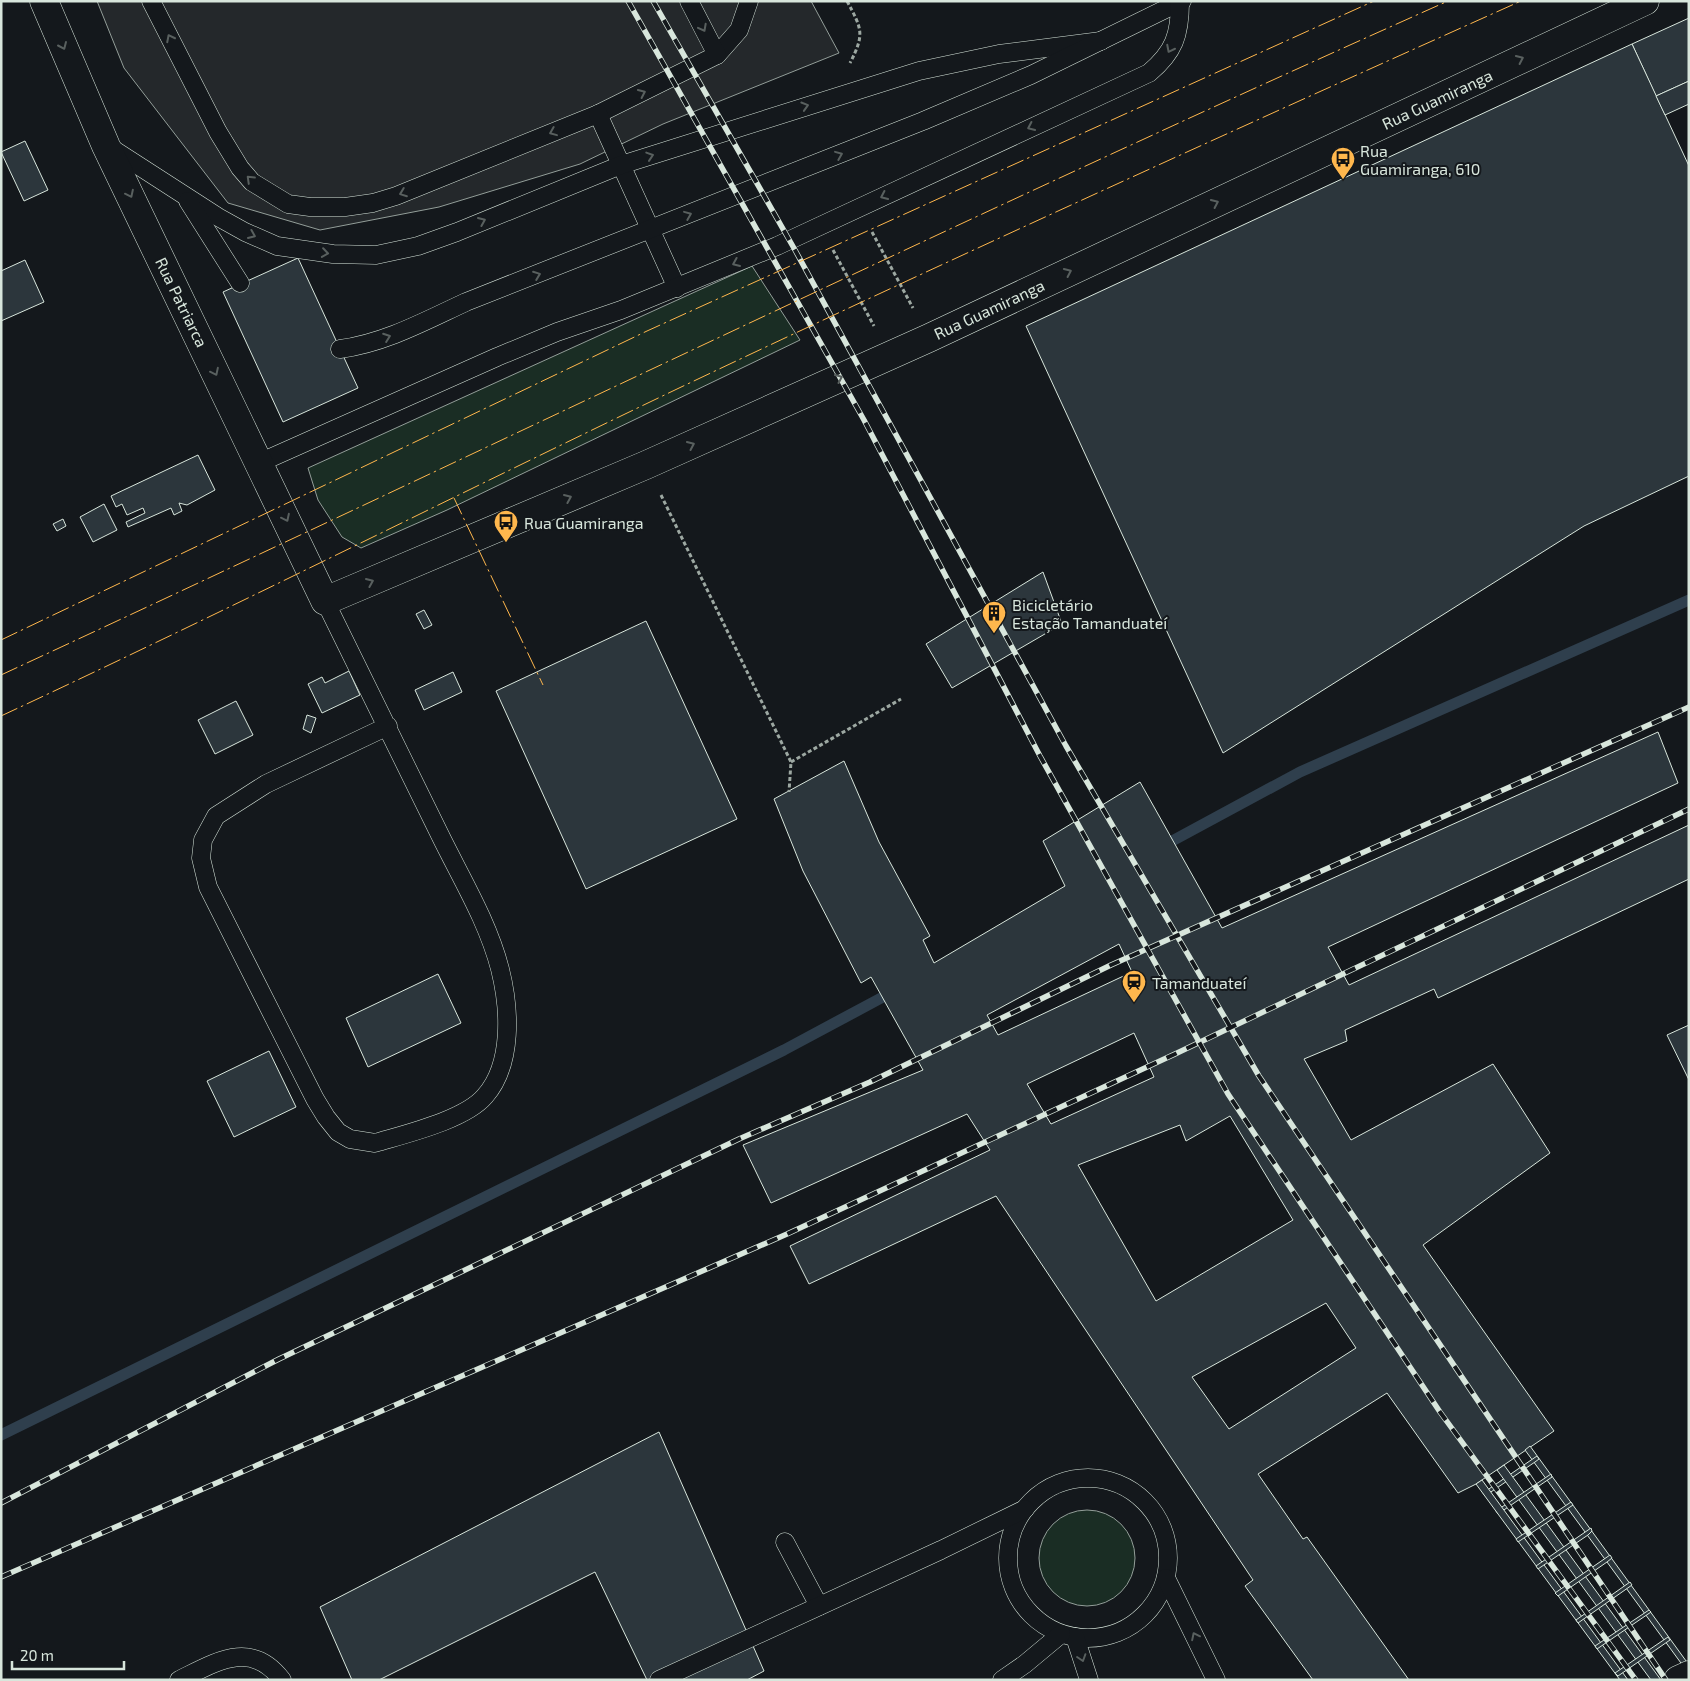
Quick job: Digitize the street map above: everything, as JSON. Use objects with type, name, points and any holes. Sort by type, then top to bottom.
[{"type":"street","name":"Rua Patriarca","points":[[44,1],[106,146],[325,601]]},
{"type":"street","name":"Rua Guamiranga","points":[[325,601],[646,466],[890,355],[1645,1]]},
{"type":"street","points":[[1678,1680],[1689,1675]]},
{"type":"lane","points":[[151,1],[218,132],[240,168],[252,182],[288,204],[329,208],[373,203],[396,196],[598,114],[718,55],[739,30],[749,1]]},
{"type":"lane","points":[[689,1],[718,55]]},
{"type":"lane","points":[[340,349],[363,346],[397,334],[466,302],[922,121],[1031,75],[1181,2]]},
{"type":"lane","points":[[259,463],[506,353],[677,288],[820,226],[1149,74],[1165,59],[1176,39],[1181,2]]},
{"type":"lane","points":[[106,146],[185,197],[244,232],[277,246],[333,254],[376,255],[418,246],[621,165],[920,71],[999,54],[1100,40]]},
{"type":"lane","points":[[598,114],[677,288]]},
{"type":"lane","points":[[185,197],[240,283]]},
{"type":"lane","points":[[325,601],[388,726],[484,925],[500,969],[507,1028],[504,1054],[496,1082],[484,1098],[471,1108],[431,1126],[375,1143],[350,1139],[338,1132],[315,1099],[208,887],[201,858],[203,840],[216,816],[266,784],[388,726]]},
{"type":"lane","points":[[1084,1477],[1108,1479],[1129,1488],[1145,1501],[1160,1524],[1166,1536],[1168,1557],[1166,1578],[1157,1599],[1142,1618],[1121,1630],[1106,1635],[1068,1635],[1039,1622],[1022,1603],[1011,1580],[1008,1556],[1013,1530],[1025,1508],[1041,1492],[1062,1482],[1084,1477]]},
{"type":"lane","points":[[659,1680],[942,1550],[1025,1508]]},
{"type":"lane","points":[[785,1542],[819,1606]]},
{"type":"lane","points":[[1166,1578],[1216,1680]]},
{"type":"lane","points":[[1002,1680],[1068,1635]]},
{"type":"lane","points":[[1068,1635],[1089,1680]]},
{"type":"lane","points":[[179,1680],[216,1663],[242,1656],[260,1660],[275,1670],[282,1680]]},
{"type":"path","points":[[820,226],[890,355]]},
{"type":"path","points":[[646,466],[791,762],[790,792]]},
{"type":"path","points":[[791,762],[900,699]]},
{"type":"green space","points":[[752,266],[800,340],[447,510],[361,548],[342,537],[318,500],[308,468]]},
{"type":"green space","points":[[1087,1510],[1105,1514],[1121,1524],[1131,1540],[1135,1558],[1131,1576],[1121,1592],[1105,1602],[1087,1606],[1069,1602],[1053,1592],[1043,1576],[1039,1558],[1043,1540],[1053,1524],[1069,1514]]},
{"type":"shaded area","points":[[97,1],[811,1],[839,53],[663,124],[580,164],[439,207],[320,230],[228,203],[124,68]]},
{"type":"building","points":[[1689,18],[1689,81],[1656,96],[1632,44]]},
{"type":"building","points":[[1632,44],[1689,166],[1689,476],[1584,526],[1223,753],[1026,326]]},
{"type":"building","points":[[1689,81],[1689,104],[1665,115],[1656,96]]},
{"type":"building","points":[[25,141],[48,190],[24,201],[1,152]]},
{"type":"building","points":[[298,258],[358,388],[283,422],[223,292]]},
{"type":"building","points":[[25,260],[44,302],[1,321],[1,271]]},
{"type":"building","points":[[198,455],[215,490],[187,505],[179,503],[182,511],[174,515],[171,508],[128,527],[126,522],[145,513],[143,508],[127,515],[122,504],[116,507],[111,496]]},
{"type":"building","points":[[104,504],[117,530],[93,542],[80,517]]},
{"type":"building","points":[[63,519],[66,526],[57,531],[53,524]]},
{"type":"building","name":"Bicicletário Estação Tamanduateí","points":[[1043,572],[1062,624],[952,688],[926,644]]},
{"type":"building","points":[[424,610],[432,625],[424,629],[416,614]]},
{"type":"building","points":[[646,621],[737,819],[586,889],[496,691]]},
{"type":"building","points":[[349,671],[360,695],[322,713],[308,684],[322,677],[325,683]]},
{"type":"building","points":[[453,672],[462,692],[424,710],[415,690]]},
{"type":"building","points":[[236,701],[253,735],[215,754],[198,720]]},
{"type":"building","points":[[307,715],[316,718],[311,733],[303,729]]},
{"type":"building","name":"Tamanduateí","points":[[1658,732],[1678,783],[1328,947],[1349,985],[1689,825],[1689,879],[1438,998],[1434,989],[1345,1030],[1347,1041],[1304,1059],[1351,1140],[1493,1064],[1550,1153],[1423,1245],[1554,1431],[1476,1484],[1458,1493],[1387,1393],[1258,1474],[1303,1539],[1307,1537],[1409,1680],[1313,1680],[1245,1586],[1253,1580],[996,1196],[809,1284],[790,1246],[990,1150],[967,1114],[771,1203],[743,1145],[923,1070],[871,977],[861,983],[803,871],[774,799],[844,761],[879,842],[930,936],[923,940],[934,963],[1065,886],[1043,841],[1140,782],[1222,928]],"holes":[[[1119,944],[1132,972],[998,1035],[987,1015]],[[1134,1033],[1154,1077],[1051,1124],[1027,1084]],[[1230,1116],[1293,1220],[1156,1301],[1078,1165],[1180,1125],[1186,1141]],[[1326,1303],[1356,1348],[1229,1429],[1192,1377]]]},
{"type":"building","points":[[438,974],[461,1023],[368,1067],[346,1018]]},
{"type":"building","points":[[1689,1025],[1689,1080],[1667,1035]]},
{"type":"building","points":[[269,1051],[296,1107],[234,1137],[207,1081]]},
{"type":"building","points":[[659,1432],[764,1671],[747,1680],[647,1680],[595,1572],[379,1680],[352,1680],[320,1607]]},
{"type":"building","points":[[1530,1446],[1689,1665],[1689,1674],[1525,1450]]},
{"type":"building","points":[[1537,1456],[1539,1459],[1485,1496],[1483,1493]]},
{"type":"building","points":[[1504,1465],[1661,1680],[1651,1680],[1497,1470]]},
{"type":"building","points":[[1551,1474],[1552,1477],[1498,1514],[1496,1511]]},
{"type":"building","points":[[1482,1480],[1628,1680],[1620,1680],[1476,1484]]},
{"type":"building","points":[[1571,1502],[1573,1505],[1518,1542],[1516,1539]]},
{"type":"building","points":[[1591,1528],[1592,1531],[1588,1535],[1538,1569],[1536,1566]]},
{"type":"building","points":[[1610,1555],[1612,1558],[1607,1562],[1558,1596],[1555,1593]]},
{"type":"building","points":[[1630,1582],[1632,1585],[1578,1623],[1576,1620]]},
{"type":"building","points":[[1649,1610],[1651,1612],[1597,1649],[1595,1646]]},
{"type":"building","points":[[1668,1637],[1670,1640],[1618,1676],[1615,1673]]},
{"type":"waterway","points":[[1161,847],[1300,772],[1689,600]]},
{"type":"waterway","points":[[1,1435],[784,1050],[896,990]]},
{"type":"railway","points":[[628,1],[864,420],[1040,756],[1228,1094],[1440,1412],[1636,1680]]},
{"type":"railway","points":[[653,1],[795,250],[1066,746],[1259,1076],[1666,1680]]},
{"type":"railway","points":[[1,1503],[279,1359],[739,1139],[870,1082],[1111,965],[1689,707]]},
{"type":"railway","points":[[1,1577],[787,1234],[1175,1054],[1689,809]]},
{"type":"power","points":[[1,640],[647,331],[1374,1]]},
{"type":"power","points":[[1,675],[1085,166],[1448,1]]},
{"type":"power","points":[[1,716],[782,339],[1521,1]]},
{"type":"power","points":[[454,498],[543,685]]},
{"type":"place","name":"Rua Guamiranga, 610","points":[[1343,180]]},
{"type":"place","name":"Rua Guamiranga","points":[[506,543]]},
{"type":"place","name":"Bicicletário Estação Tamanduateí","points":[[994,634]]},
{"type":"place","name":"Tamanduateí","points":[[1134,1003]]}]
